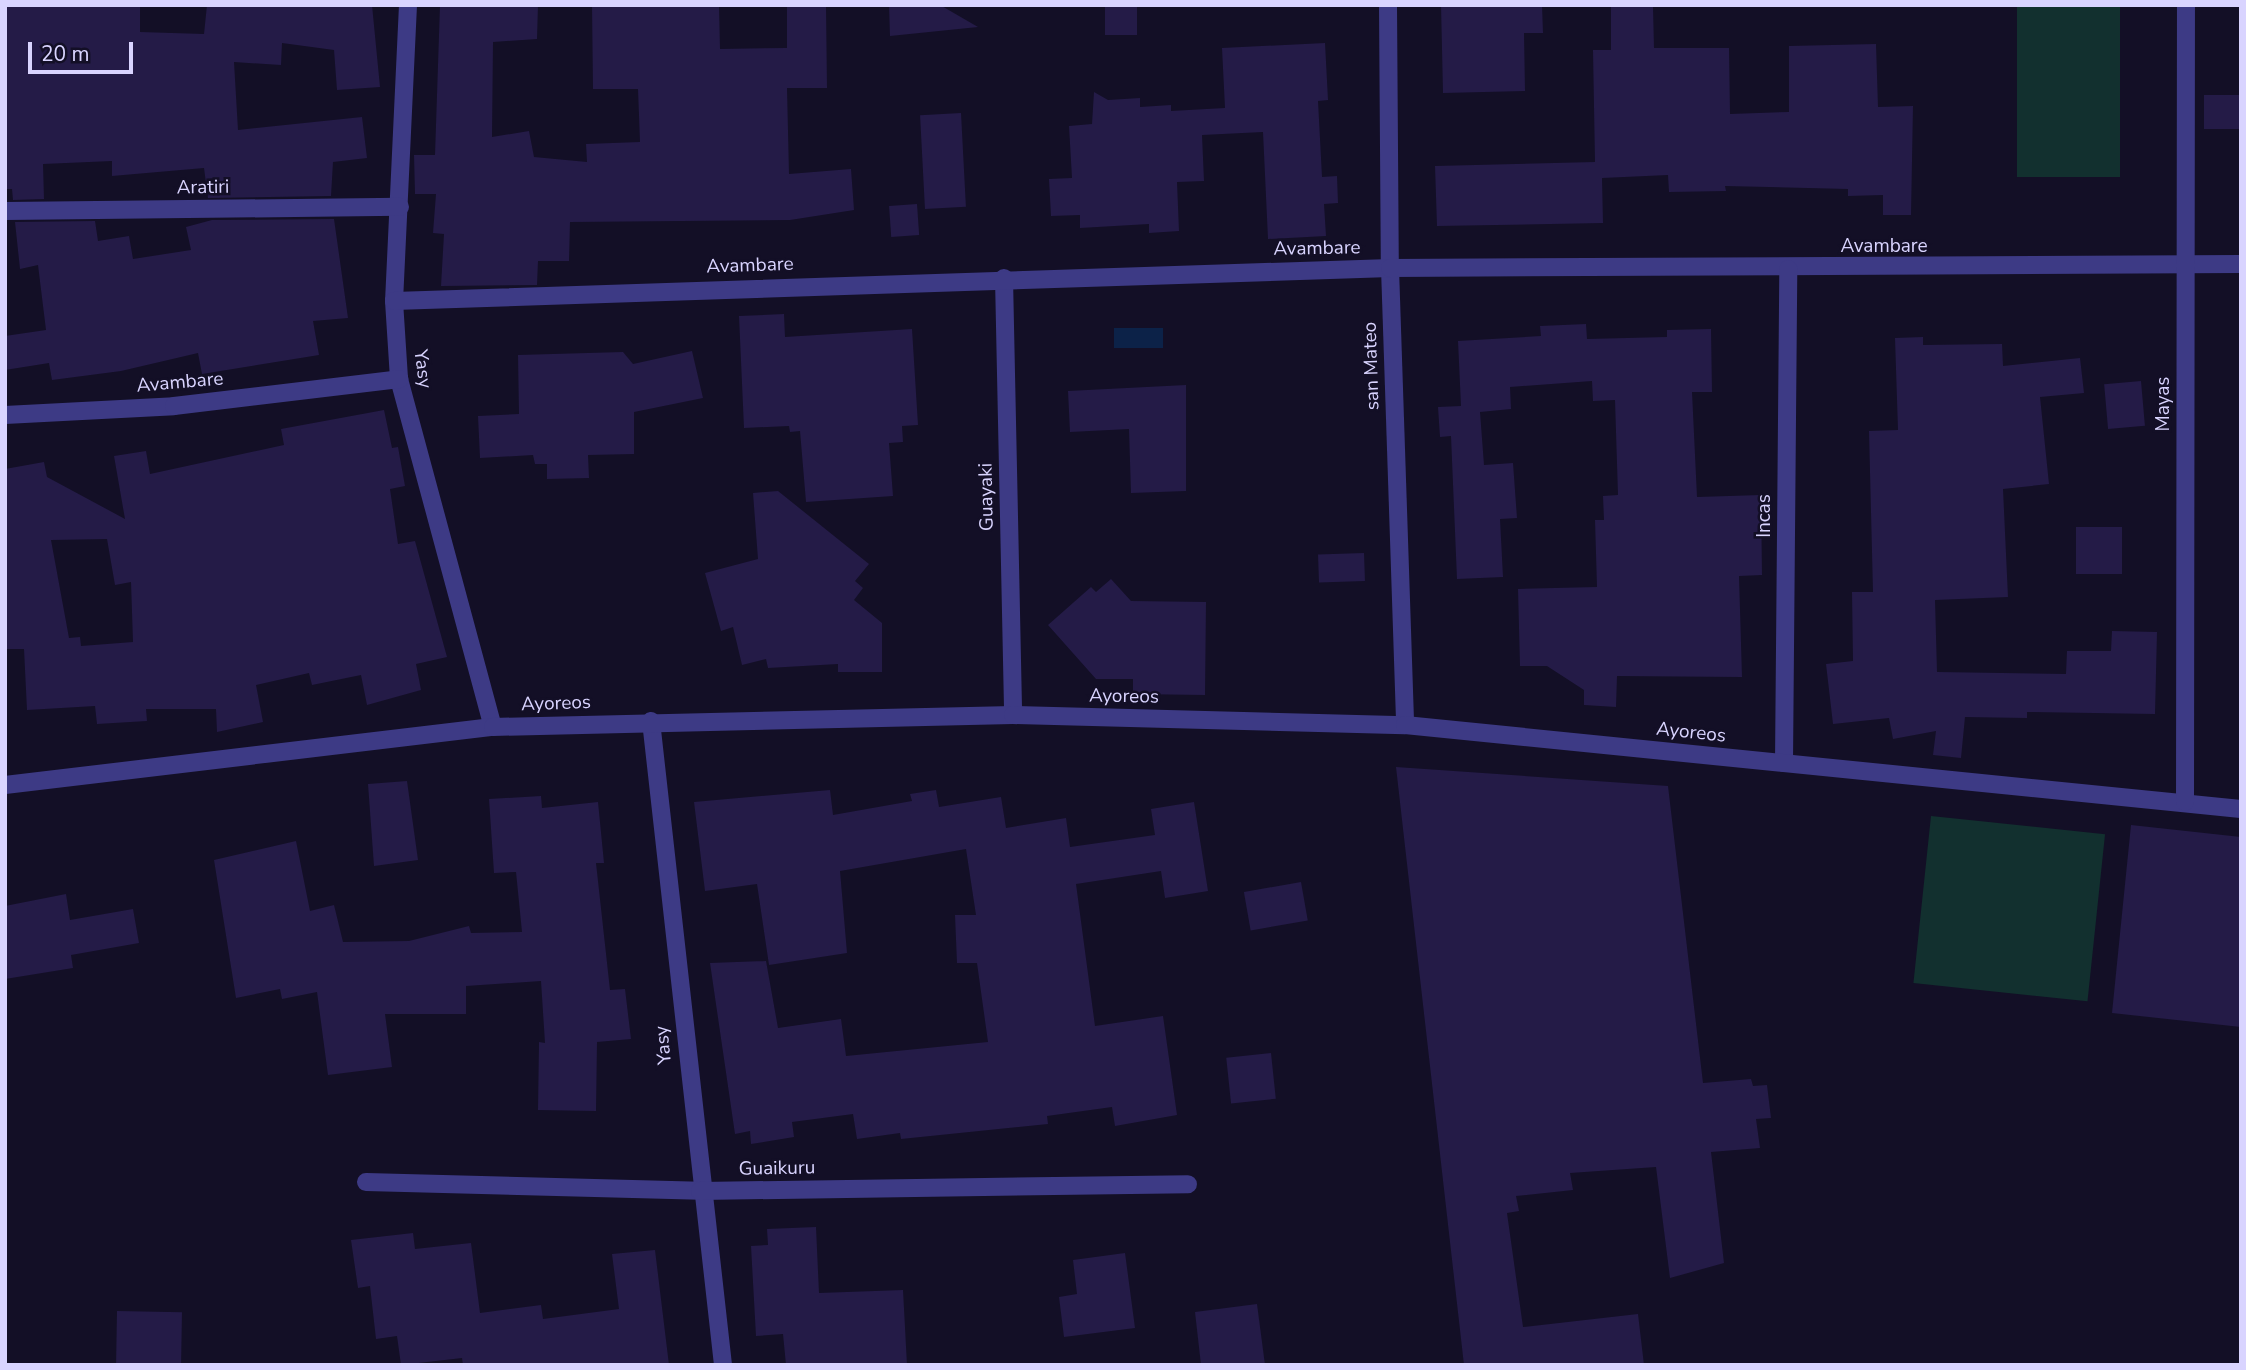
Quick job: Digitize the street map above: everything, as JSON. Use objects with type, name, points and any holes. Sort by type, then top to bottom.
[{"type":"street","name":"Yasy","points":[[408,5],[394,301],[399,379],[493,727]]},
{"type":"street","name":"san Mateo","points":[[1388,5],[1390,268],[1405,725]]},
{"type":"street","name":"Mayas","points":[[2185,802],[2186,5]]},
{"type":"street","name":"Aratiri","points":[[5,211],[400,207]]},
{"type":"street","name":"Avambare","points":[[394,301],[1004,278],[1390,268],[2241,264]]},
{"type":"street","name":"Incas","points":[[1784,763],[1788,268]]},
{"type":"street","name":"Guayaki","points":[[1004,278],[1013,715]]},
{"type":"street","name":"Avambare","points":[[5,415],[174,406],[399,379]]},
{"type":"street","name":"Ayoreos","points":[[5,785],[493,727],[651,721],[1013,715],[1405,725],[2241,809]]},
{"type":"street","name":"Yasy","points":[[651,721],[700,1191],[723,1365]]},
{"type":"street","name":"Guaikuru","points":[[366,1182],[700,1191],[1188,1184]]},
{"type":"green space","points":[[2017,5],[2120,5],[2120,177],[2017,177]]},
{"type":"green space","points":[[1931,816],[2105,834],[2087,1001],[1913,983]]},
{"type":"water","points":[[1114,328],[1163,328],[1163,348],[1114,348]]},
{"type":"building","points":[[5,5],[140,5],[140,32],[204,34],[207,5],[372,5],[380,87],[337,90],[334,50],[282,43],[281,65],[234,62],[238,130],[362,117],[367,158],[333,162],[331,196],[208,198],[204,168],[112,176],[112,161],[43,164],[44,199],[13,200],[12,189],[5,189]]},
{"type":"building","points":[[440,5],[538,5],[537,39],[493,42],[492,137],[529,131],[534,157],[587,162],[586,144],[640,142],[638,89],[593,89],[592,5],[719,5],[720,49],[787,48],[787,5],[826,5],[827,88],[787,88],[789,174],[851,169],[854,210],[790,220],[570,222],[569,261],[538,261],[537,285],[441,286],[444,234],[433,233],[436,194],[415,194],[414,155],[435,155]]},
{"type":"building","points":[[889,5],[940,5],[978,27],[890,36]]},
{"type":"building","points":[[1105,5],[1137,5],[1137,35],[1105,35]]},
{"type":"building","points":[[1441,5],[1542,5],[1543,33],[1524,33],[1525,91],[1443,93]]},
{"type":"building","points":[[1611,7],[1653,7],[1654,48],[1729,48],[1730,114],[1789,112],[1789,46],[1876,44],[1878,107],[1913,106],[1911,215],[1883,215],[1883,195],[1848,196],[1848,189],[1725,186],[1726,191],[1669,192],[1668,175],[1602,178],[1603,223],[1437,226],[1435,166],[1595,162],[1593,50],[1611,50]]},
{"type":"building","points":[[1325,43],[1328,100],[1318,101],[1322,177],[1337,176],[1338,203],[1324,204],[1326,236],[1268,239],[1263,132],[1202,135],[1204,181],[1177,182],[1179,231],[1149,233],[1149,224],[1080,228],[1080,215],[1051,216],[1049,179],[1072,178],[1069,126],[1092,124],[1094,92],[1108,100],[1140,98],[1140,107],[1171,105],[1171,111],[1225,108],[1222,48]]},
{"type":"building","points":[[2204,95],[2241,95],[2241,129],[2204,129]]},
{"type":"building","points":[[961,113],[966,207],[925,209],[920,115]]},
{"type":"building","points":[[917,204],[919,235],[891,237],[889,206]]},
{"type":"building","points":[[334,219],[348,318],[313,321],[319,355],[202,374],[198,353],[121,371],[52,380],[49,363],[5,370],[5,336],[46,330],[38,265],[20,269],[15,222],[95,221],[98,241],[129,236],[133,259],[191,250],[186,227],[212,220]]},
{"type":"building","points":[[784,314],[785,337],[912,329],[918,425],[902,426],[903,442],[889,443],[893,496],[806,502],[800,431],[790,432],[789,426],[744,428],[739,316]]},
{"type":"building","points":[[1586,324],[1587,339],[1667,337],[1667,330],[1711,329],[1712,392],[1692,392],[1697,497],[1761,495],[1762,575],[1739,576],[1742,677],[1617,676],[1616,707],[1584,705],[1584,690],[1547,666],[1520,666],[1518,589],[1597,587],[1595,520],[1604,520],[1603,496],[1618,495],[1615,400],[1593,401],[1592,381],[1510,387],[1511,409],[1480,412],[1484,465],[1513,463],[1517,518],[1500,519],[1503,577],[1457,579],[1451,436],[1440,437],[1438,407],[1461,406],[1458,341],[1541,336],[1540,326]]},
{"type":"building","points":[[1923,337],[1923,345],[2002,344],[2003,366],[2080,358],[2084,393],[2040,397],[2049,484],[2003,489],[2008,597],[1935,600],[1937,672],[2066,674],[2067,651],[2111,651],[2112,631],[2157,632],[2155,714],[2027,712],[2027,718],[1965,717],[1961,758],[1933,755],[1936,731],[1893,739],[1889,718],[1833,724],[1826,664],[1853,661],[1852,592],[1873,592],[1869,431],[1898,430],[1895,338]]},
{"type":"building","points":[[692,351],[703,398],[634,412],[634,454],[588,455],[589,478],[547,479],[547,464],[535,464],[533,455],[480,458],[478,416],[519,414],[518,355],[623,352],[633,364]]},
{"type":"building","points":[[2141,381],[2145,426],[2108,429],[2104,384]]},
{"type":"building","points":[[1186,385],[1186,491],[1131,493],[1129,429],[1070,432],[1068,391]]},
{"type":"building","points":[[384,410],[392,448],[398,447],[405,486],[390,489],[398,544],[415,541],[447,657],[416,664],[421,690],[367,705],[361,675],[312,685],[309,673],[256,685],[263,722],[217,732],[216,709],[146,709],[147,721],[97,724],[95,706],[27,710],[24,649],[6,649],[5,469],[44,462],[47,477],[125,519],[114,456],[146,451],[150,474],[284,445],[281,429]],"holes":[[[107,539],[115,585],[131,582],[133,642],[81,646],[80,637],[69,638],[51,540]]]},
{"type":"building","points":[[778,491],[869,564],[855,581],[863,588],[854,600],[882,623],[882,672],[838,672],[838,664],[768,668],[766,659],[742,665],[733,627],[721,631],[705,573],[758,559],[753,493]]},
{"type":"building","points":[[2076,527],[2122,527],[2122,574],[2076,574]]},
{"type":"building","points":[[1364,553],[1365,581],[1319,583],[1318,555]]},
{"type":"building","points":[[1111,579],[1131,601],[1206,602],[1205,695],[1133,694],[1133,679],[1096,679],[1048,625],[1091,587],[1096,592]]},
{"type":"building","points":[[1396,767],[1668,786],[1703,1083],[1751,1079],[1753,1086],[1767,1085],[1771,1118],[1756,1119],[1760,1148],[1711,1152],[1724,1263],[1670,1278],[1656,1167],[1570,1173],[1573,1190],[1516,1196],[1519,1211],[1507,1213],[1523,1327],[1638,1314],[1644,1365],[1464,1365]]},
{"type":"building","points":[[407,781],[418,860],[374,866],[368,784]]},
{"type":"building","points":[[830,790],[833,815],[912,801],[910,794],[936,790],[939,807],[1001,797],[1006,828],[1066,818],[1070,847],[1155,835],[1151,809],[1194,802],[1208,891],[1165,898],[1161,871],[1076,884],[1095,1026],[1163,1016],[1177,1115],[1115,1126],[1112,1107],[1047,1116],[1048,1124],[901,1139],[900,1133],[857,1139],[853,1114],[792,1122],[794,1137],[751,1144],[750,1131],[735,1134],[710,963],[766,961],[778,1028],[841,1019],[846,1056],[988,1042],[977,963],[957,963],[955,915],[976,915],[966,849],[840,871],[847,953],[769,965],[757,884],[705,891],[694,802]]},
{"type":"building","points":[[541,796],[542,808],[598,802],[604,863],[596,863],[610,990],[625,989],[631,1039],[597,1042],[596,1111],[538,1110],[539,1042],[545,1043],[541,981],[466,986],[466,1014],[385,1014],[392,1067],[328,1075],[317,992],[282,999],[280,989],[236,998],[214,860],[296,841],[310,911],[334,905],[343,942],[409,941],[469,926],[471,933],[522,932],[516,872],[494,873],[489,799]]},
{"type":"building","points":[[2131,825],[2241,837],[2241,1027],[2112,1013]]},
{"type":"building","points":[[1301,882],[1308,920],[1251,930],[1244,892]]},
{"type":"building","points":[[66,894],[70,920],[133,909],[139,943],[71,955],[73,968],[5,979],[5,906]]},
{"type":"building","points":[[1271,1053],[1276,1099],[1231,1103],[1226,1058]]},
{"type":"building","points":[[816,1227],[819,1293],[903,1290],[907,1365],[786,1365],[783,1334],[756,1336],[751,1246],[768,1245],[767,1229]]},
{"type":"building","points":[[413,1233],[415,1249],[471,1243],[480,1313],[541,1305],[543,1319],[619,1309],[612,1254],[655,1250],[669,1365],[463,1365],[462,1358],[401,1365],[397,1336],[376,1339],[370,1286],[358,1288],[351,1240]]},
{"type":"building","points":[[1125,1253],[1135,1328],[1064,1337],[1059,1297],[1077,1294],[1073,1260]]},
{"type":"building","points":[[1257,1304],[1265,1365],[1201,1365],[1195,1312]]},
{"type":"building","points":[[117,1311],[182,1312],[181,1365],[116,1365]]}]
